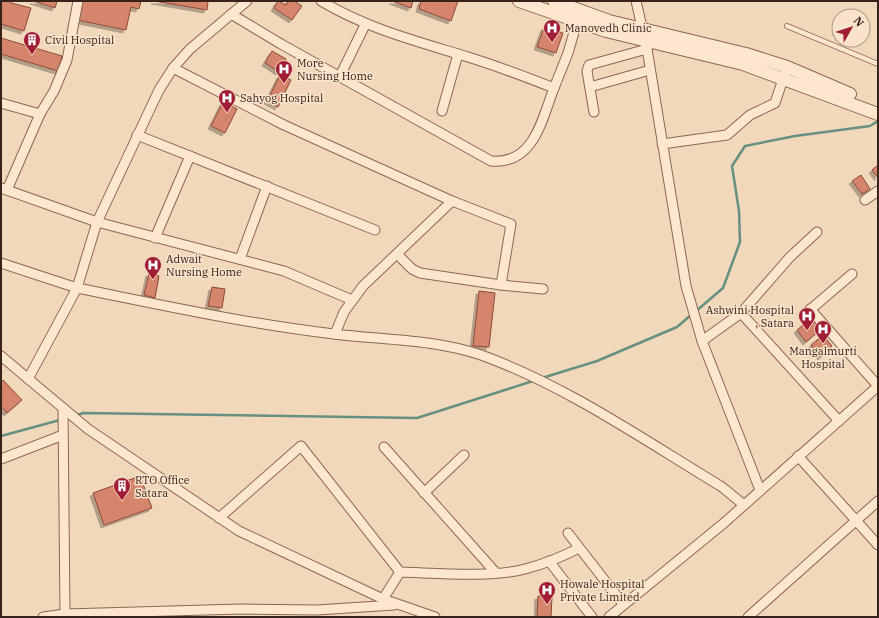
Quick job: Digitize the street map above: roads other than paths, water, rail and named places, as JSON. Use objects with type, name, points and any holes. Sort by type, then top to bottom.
[{"type":"street","points":[[78,1],[67,60],[54,91],[40,114],[4,189],[97,222],[284,271],[352,300]]},
{"type":"street","points":[[28,379],[77,288],[97,222],[159,90],[173,68],[190,49],[247,1]]},
{"type":"street","points":[[321,1],[365,25],[458,54],[554,88]]},
{"type":"street","points":[[519,1],[579,16],[609,21],[701,42],[878,105]]},
{"type":"street","points":[[554,1],[606,32],[646,45],[728,60],[785,73],[878,114]]},
{"type":"street","points":[[636,1],[641,29],[646,45],[686,286],[702,341],[760,490]]},
{"type":"street","points":[[232,14],[281,44],[484,157],[492,161],[503,162],[516,158],[528,148],[536,133],[554,88],[579,16]]},
{"type":"street","points":[[340,76],[365,25]]},
{"type":"street","points":[[594,112],[586,68],[589,65],[646,45]]},
{"type":"street","points":[[442,111],[458,54]]},
{"type":"street","points":[[173,68],[284,125],[452,201],[511,224],[501,285]]},
{"type":"street","points":[[590,87],[650,70]]},
{"type":"street","points":[[662,144],[727,135],[750,115],[775,103],[785,73]]},
{"type":"street","points":[[1,103],[40,114]]},
{"type":"street","points":[[137,135],[375,230]]},
{"type":"street","points":[[155,238],[190,156]]},
{"type":"street","points":[[240,259],[267,186]]},
{"type":"street","points":[[865,200],[878,192]]},
{"type":"street","points":[[335,334],[344,312],[363,286],[452,201]]},
{"type":"street","points":[[702,341],[741,313],[790,257],[817,232]]},
{"type":"street","points":[[397,254],[412,269],[420,273],[501,285],[543,289]]},
{"type":"street","points":[[1,263],[77,288],[224,318],[335,334],[437,344],[479,355],[521,371],[636,435],[722,487],[744,504]]},
{"type":"street","points":[[609,617],[623,604],[724,523],[878,386],[807,312],[852,274]]},
{"type":"street","points":[[741,313],[839,421]]},
{"type":"street","points":[[1,356],[88,429],[239,532],[382,599],[435,617]]},
{"type":"street","points":[[63,408],[65,614]]},
{"type":"street","points":[[1,459],[63,435]]},
{"type":"street","points":[[219,518],[301,446],[400,572]]},
{"type":"street","points":[[384,447],[496,573]]},
{"type":"street","points":[[424,493],[464,455]]},
{"type":"street","points":[[798,456],[878,545]]},
{"type":"street","points":[[748,617],[878,501]]},
{"type":"street","points":[[568,533],[623,604]]},
{"type":"street","points":[[400,572],[496,573],[524,570],[579,548]]},
{"type":"street","points":[[549,561],[592,617]]},
{"type":"street","points":[[382,599],[400,572]]},
{"type":"street","points":[[43,617],[65,614],[243,613],[400,605]]},
{"type":"lane","points":[[787,26],[878,64]]},
{"type":"waterway","points":[[695,312],[723,288],[740,242],[739,211],[732,166],[745,146],[795,136],[870,126],[878,121]]},
{"type":"waterway","points":[[542,378],[597,361],[677,327],[691,315]]},
{"type":"waterway","points":[[75,416],[83,413],[417,418],[533,381]]},
{"type":"waterway","points":[[1,436],[60,420]]},
{"type":"place","name":"Manovedh Clinic","points":[[552,43]]},
{"type":"place","name":"Civil Hospital","points":[[32,55]]},
{"type":"place","name":"More Nursing Home","points":[[284,84]]},
{"type":"place","name":"Sahyog Hospital","points":[[227,113]]},
{"type":"place","name":"Adwait Nursing Home","points":[[153,280]]},
{"type":"place","name":"Ashwini Hospital , Satara","points":[[807,331]]},
{"type":"place","name":"Mangalmurti Hospital","points":[[823,344]]},
{"type":"place","name":"RTO Office Satara","points":[[122,501]]},
{"type":"place","name":"Howale Hospital Private Limited","points":[[547,605]]}]
